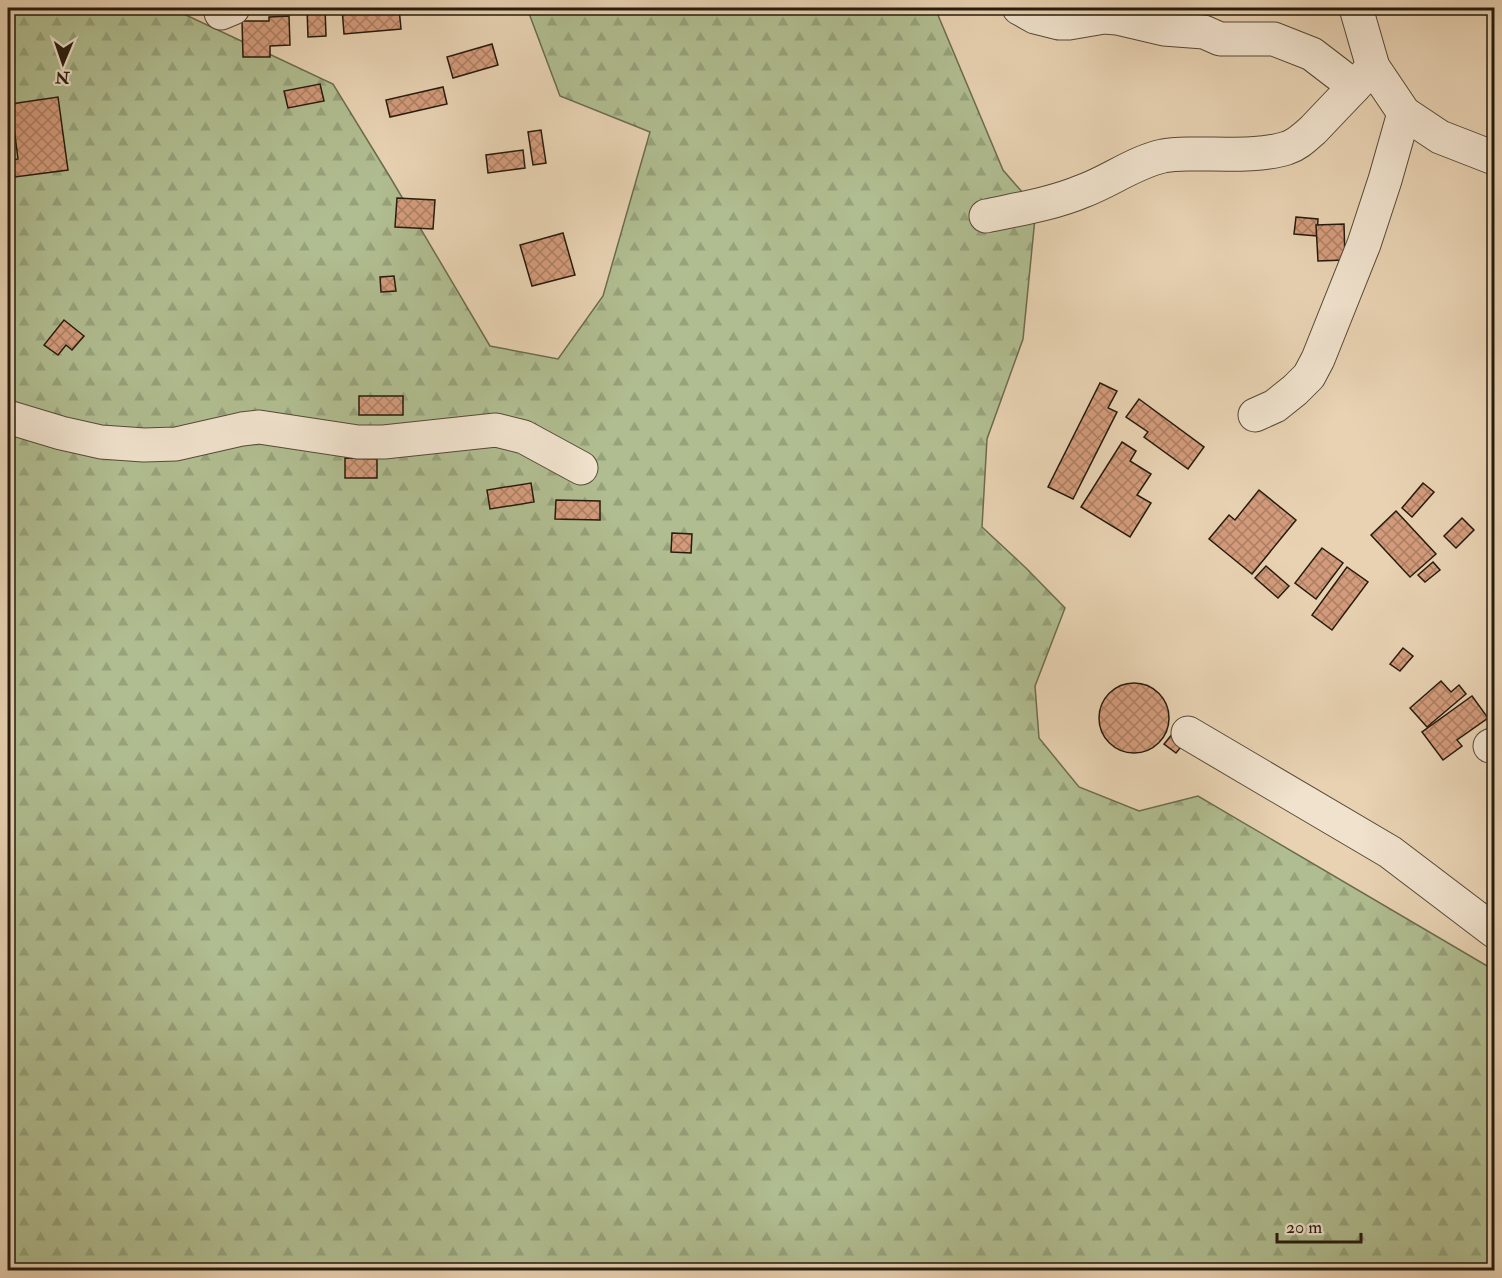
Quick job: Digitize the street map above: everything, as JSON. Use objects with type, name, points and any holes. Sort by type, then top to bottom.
[{"type":"street","points":[[1018,8],[1035,17],[1059,23],[1104,17],[1164,29],[1204,32],[1220,39],[1274,39],[1312,54],[1342,77],[1363,78],[1404,113],[1440,137],[1494,158]]},
{"type":"street","points":[[986,216],[1050,203],[1085,191],[1149,159],[1164,155],[1262,152],[1287,148],[1302,140],[1363,78],[1356,8]]},
{"type":"street","points":[[1255,416],[1275,406],[1309,376],[1318,358],[1364,244],[1404,113]]},
{"type":"street","points":[[8,417],[101,442],[144,445],[176,444],[259,427],[358,442],[384,442],[496,430],[524,437],[581,468]]},
{"type":"street","points":[[1188,733],[1390,852],[1494,932]]},
{"type":"green space","points":[[8,8],[171,8],[333,84],[490,346],[558,359],[603,296],[650,132],[560,96],[527,8],[935,8],[1003,170],[1036,208],[1023,339],[987,439],[982,527],[1065,608],[1035,686],[1039,738],[1079,787],[1139,811],[1198,796],[1494,970],[1494,1270],[8,1270]]},
{"type":"building","points":[[307,8],[325,8],[326,36],[308,37]]},
{"type":"building","points":[[342,8],[399,8],[401,29],[344,34]]},
{"type":"building","points":[[289,16],[290,45],[270,46],[270,57],[243,57],[242,21],[269,21],[269,17]]},
{"type":"building","points":[[492,44],[498,65],[453,78],[447,57]]},
{"type":"building","points":[[320,84],[324,101],[288,108],[284,91]]},
{"type":"building","points":[[443,87],[447,104],[390,117],[386,100]]},
{"type":"building","points":[[58,97],[68,170],[15,177],[12,160],[18,159],[11,104]]},
{"type":"building","points":[[541,130],[546,163],[533,165],[528,132]]},
{"type":"building","points":[[523,150],[525,168],[488,173],[486,155]]},
{"type":"building","points":[[397,198],[435,200],[433,229],[395,227]]},
{"type":"building","points":[[1296,217],[1318,219],[1317,236],[1294,234]]},
{"type":"building","points":[[1344,224],[1345,260],[1318,261],[1316,225]]},
{"type":"building","points":[[563,233],[575,275],[532,286],[520,245]]},
{"type":"building","points":[[394,276],[396,291],[381,292],[380,277]]},
{"type":"building","points":[[64,320],[84,336],[72,350],[66,345],[58,355],[44,345]]},
{"type":"building","points":[[1100,383],[1117,391],[1108,408],[1117,412],[1073,499],[1048,487]]},
{"type":"building","points":[[359,396],[403,396],[403,415],[359,415]]},
{"type":"building","points":[[1139,399],[1204,447],[1188,469],[1144,437],[1148,432],[1126,417]]},
{"type":"building","points":[[1122,442],[1136,451],[1130,461],[1151,474],[1137,495],[1151,503],[1130,537],[1081,507]]},
{"type":"building","points":[[345,458],[377,459],[377,478],[345,478]]},
{"type":"building","points":[[531,483],[534,502],[490,509],[487,490]]},
{"type":"building","points":[[1423,483],[1434,492],[1412,517],[1402,508]]},
{"type":"building","points":[[1259,490],[1296,520],[1252,574],[1209,539],[1229,515],[1235,520]]},
{"type":"building","points":[[556,500],[600,501],[600,520],[555,519]]},
{"type":"building","points":[[1396,511],[1436,554],[1410,577],[1371,535]]},
{"type":"building","points":[[1462,518],[1474,530],[1456,548],[1444,536]]},
{"type":"building","points":[[672,533],[692,534],[691,553],[671,552]]},
{"type":"building","points":[[1322,548],[1343,563],[1316,599],[1295,583]]},
{"type":"building","points":[[1433,562],[1440,570],[1425,582],[1418,575]]},
{"type":"building","points":[[1266,566],[1289,586],[1278,598],[1255,578]]},
{"type":"building","points":[[1347,567],[1368,582],[1332,630],[1312,615]]},
{"type":"building","points":[[1403,648],[1413,656],[1400,671],[1390,664]]},
{"type":"building","points":[[1441,681],[1451,692],[1459,685],[1466,694],[1427,727],[1410,708]]},
{"type":"building","points":[[1134,683],[1147,686],[1159,693],[1166,705],[1169,718],[1166,731],[1159,743],[1147,750],[1134,753],[1121,750],[1109,743],[1102,731],[1099,718],[1102,705],[1109,693],[1121,686]]},
{"type":"building","points":[[1472,696],[1488,718],[1457,740],[1462,746],[1443,760],[1422,732]]},
{"type":"building","points":[[1173,733],[1185,742],[1176,753],[1164,744]]}]
